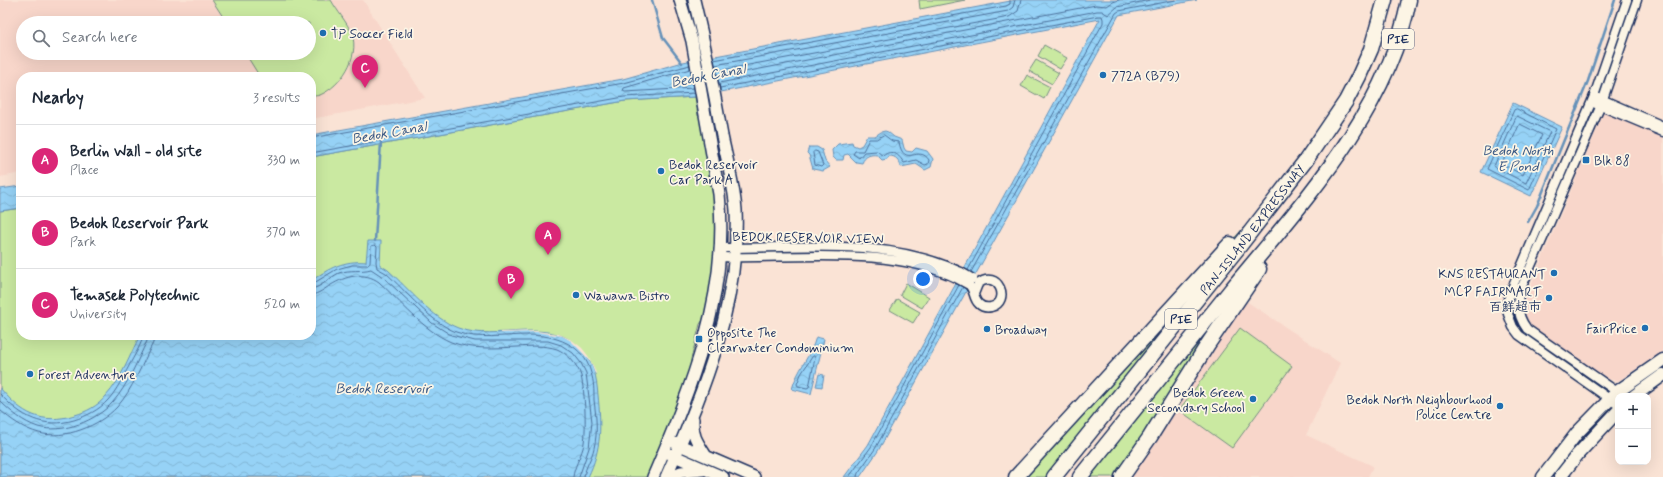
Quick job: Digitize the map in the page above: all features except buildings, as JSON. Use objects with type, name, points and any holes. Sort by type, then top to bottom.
[{"type":"highway","name":"PAN-ISLAND EXPRESSWAY","points":[[1054,477],[1243,242],[1306,160],[1346,101],[1359,76],[1374,42],[1385,0]]},
{"type":"highway","name":"PAN-ISLAND EXPRESSWAY","points":[[1080,477],[1269,245],[1326,171],[1364,113],[1383,77],[1401,29],[1409,0]]},
{"type":"highway","points":[[1016,477],[1138,346],[1306,160]]},
{"type":"highway","points":[[1122,477],[1150,437],[1208,344],[1264,261],[1269,245]]},
{"type":"main road","points":[[666,477],[706,381],[723,323],[730,288],[734,252],[736,210],[718,111],[698,40],[680,0]]},
{"type":"main road","points":[[653,477],[685,400],[703,346],[716,287],[720,252],[722,216],[705,114],[694,0]]},
{"type":"main road","points":[[1623,393],[1663,360]]},
{"type":"main road","points":[[1638,393],[1663,375]]},
{"type":"main road","points":[[1543,477],[1577,433],[1615,400]]},
{"type":"main road","points":[[1560,477],[1571,462],[1615,414]]},
{"type":"main road","points":[[693,415],[695,439],[706,456]]},
{"type":"main road","points":[[669,440],[754,477]]},
{"type":"main road","points":[[664,451],[723,477]]},
{"type":"main road","points":[[1556,459],[1563,462],[1571,462]]},
{"type":"main road","points":[[670,477],[689,470],[708,470]]},
{"type":"street","points":[[1615,397],[1522,337],[1513,327],[1508,310],[1510,293],[1593,99],[1627,0]]},
{"type":"street","points":[[1615,396],[1532,332],[1524,324],[1518,308],[1518,296],[1602,103],[1637,0]]},
{"type":"street","points":[[1593,99],[1663,132]]},
{"type":"street","points":[[1602,103],[1663,126]]},
{"type":"street","name":"BEDOK RESERVOIR VIEW","points":[[720,252],[887,258],[960,276],[971,282],[985,280],[994,281],[999,286],[1002,294],[998,303],[992,307],[984,307],[976,302],[971,282]]},
{"type":"street","points":[[974,294],[977,285],[985,280]]},
{"type":"shaded area","points":[[0,0],[363,0],[425,98],[316,118],[316,72],[16,72],[16,174],[0,177]]},
{"type":"shaded area","points":[[1604,112],[1663,138],[1663,351],[1618,381],[1608,379],[1533,328],[1523,315],[1525,299]]},
{"type":"shaded area","name":"Bedok Green Secondary School","points":[[1246,301],[1340,363],[1306,435],[1373,466],[1368,477],[1129,477],[1151,448]]},
{"type":"green space","points":[[212,0],[331,0],[352,34],[354,43],[351,61],[347,70],[335,85],[328,91],[316,96],[316,72],[257,72],[249,60],[316,60],[316,16],[222,16]]},
{"type":"green space","points":[[919,0],[965,0],[920,9]]},
{"type":"green space","points":[[1044,45],[1067,58],[1060,69],[1038,56]]},
{"type":"green space","points":[[1036,60],[1059,73],[1052,84],[1029,71]]},
{"type":"green space","points":[[1027,75],[1050,87],[1044,99],[1021,86]]},
{"type":"green space","points":[[695,97],[698,116],[703,115],[719,217],[709,312],[700,324],[691,359],[690,379],[650,477],[0,477],[0,211],[16,209],[16,340],[316,340],[316,156],[625,101]]},
{"type":"green space","points":[[1304,162],[1054,477],[1015,477]]},
{"type":"green space","points":[[1268,246],[1120,477],[1081,477]]},
{"type":"green space","points":[[906,283],[929,297],[922,308],[900,295]]},
{"type":"green space","points":[[897,299],[920,312],[913,323],[890,310]]},
{"type":"green space","points":[[1240,328],[1292,366],[1232,448],[1179,410]]},
{"type":"water","name":"Bedok Canal","points":[[1016,0],[1197,0],[1119,15],[878,451],[860,477],[844,477],[868,445],[1100,19],[695,97],[625,101],[316,156],[316,134],[623,79],[683,62]]},
{"type":"water","name":"Bedok North E Pond","points":[[1513,103],[1562,127],[1531,196],[1481,172]]},
{"type":"water","points":[[885,131],[902,140],[906,151],[912,152],[916,148],[927,151],[933,159],[931,167],[925,170],[916,164],[901,167],[897,159],[891,156],[882,160],[877,155],[870,155],[866,157],[862,163],[856,162],[848,154],[844,155],[843,160],[836,160],[833,157],[832,150],[838,144],[852,142],[853,145],[858,147],[862,145],[867,136],[875,136]]},
{"type":"water","points":[[809,147],[817,147],[822,150],[825,161],[830,167],[823,171],[813,169],[807,153]]},
{"type":"water","points":[[16,187],[16,209],[0,211],[0,189]]},
{"type":"water","name":"Bedok Reservoir","points":[[368,241],[381,241],[380,265],[388,270],[430,310],[448,323],[458,328],[473,332],[489,333],[539,331],[555,333],[569,339],[582,350],[590,361],[594,371],[600,417],[596,456],[588,477],[0,477],[0,388],[16,405],[24,411],[42,418],[63,418],[88,410],[103,400],[121,375],[138,340],[316,340],[316,278],[337,266],[351,262],[366,262]]},
{"type":"water","points":[[816,337],[824,339],[811,394],[792,389],[794,382],[814,344]]},
{"type":"water","points":[[819,374],[824,375],[822,387],[816,386]]},
{"type":"pier","points":[[536,331],[559,334],[572,340],[582,348],[589,357],[596,373],[595,374],[590,361],[580,350],[571,341],[562,336],[536,332],[501,333]]},
{"type":"waterway","points":[[652,0],[663,38],[682,63]]},
{"type":"waterway","points":[[1528,222],[1537,206],[1588,81],[1615,0]]},
{"type":"waterway","name":"Bedok Canal","points":[[375,241],[381,142]]},
{"type":"place","name":"TP Soccer Field","points":[[323,33]]},
{"type":"place","name":"772A (B79)","points":[[1103,75]]},
{"type":"place","name":"Temasek Polytechnic","points":[[365,88]]},
{"type":"place","name":"Blk 88","points":[[1586,160]]},
{"type":"place","name":"Bedok Reservoir Car Park A","points":[[661,171]]},
{"type":"place","name":"Berlin Wall - old site","points":[[548,255]]},
{"type":"place","name":"KNS RESTAURANT","points":[[1554,273]]},
{"type":"place","name":"Wawawa Bistro","points":[[576,295]]},
{"type":"place","name":"MCP FAIRMART 百鮮超市","points":[[1549,298]]},
{"type":"place","name":"Bedok Reservoir Park","points":[[511,299]]},
{"type":"place","name":"FairPrice","points":[[1645,328]]},
{"type":"place","name":"Broadway","points":[[987,329]]},
{"type":"place","name":"Opposite The Clearwater Condominium","points":[[699,339]]},
{"type":"place","name":"Forest Adventure","points":[[30,374]]},
{"type":"place","name":"Bedok Green Secondary School","points":[[1253,399]]},
{"type":"place","name":"Bedok North Neighbourhood Police Centre","points":[[1500,406]]}]
